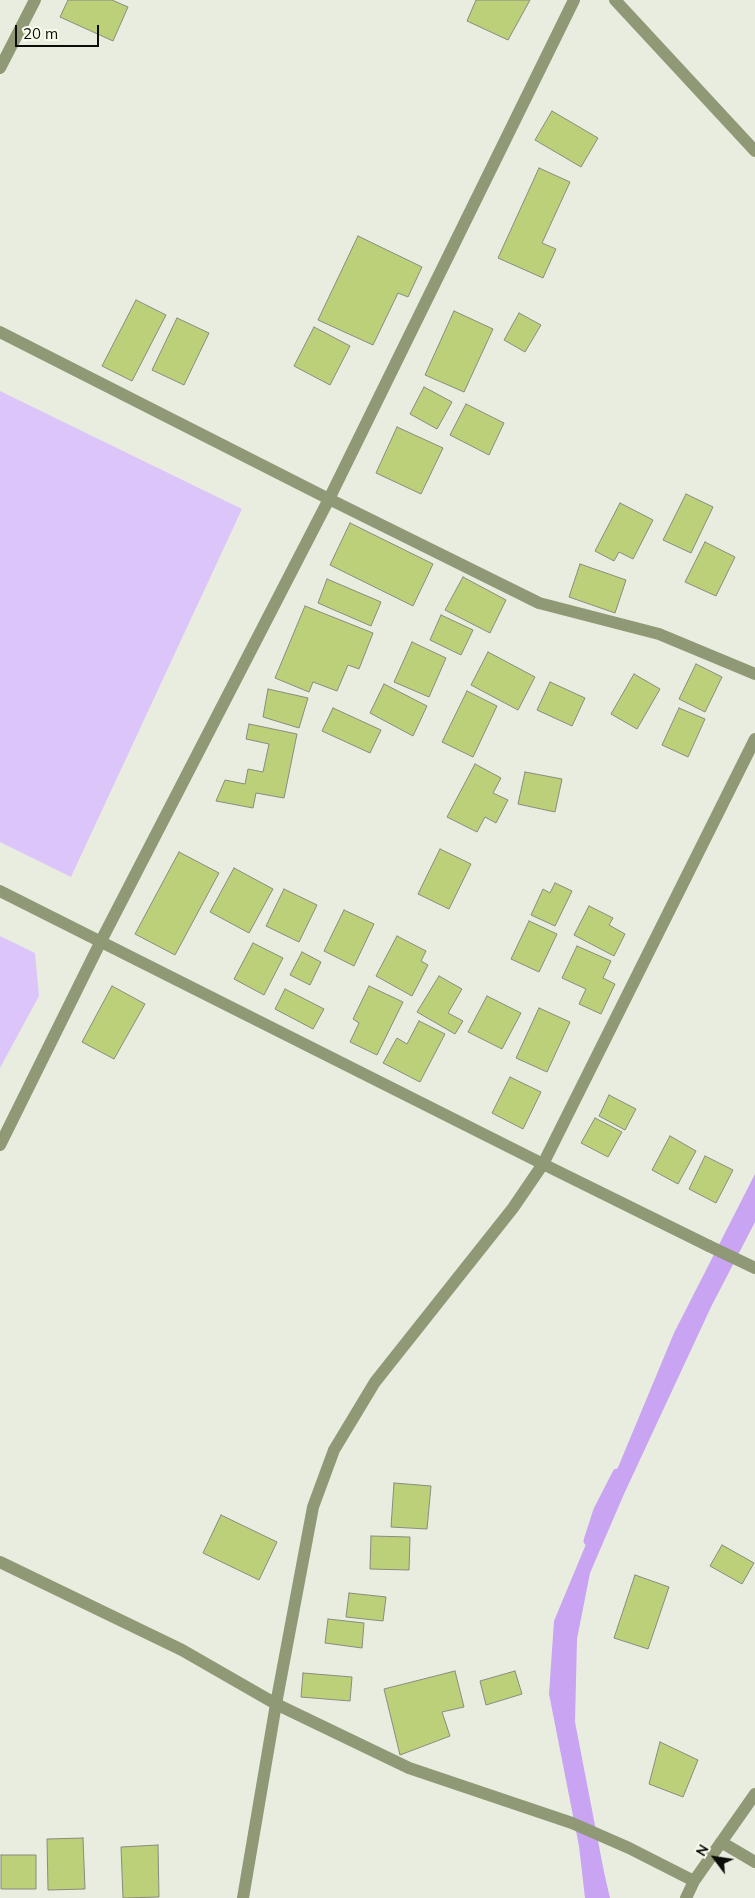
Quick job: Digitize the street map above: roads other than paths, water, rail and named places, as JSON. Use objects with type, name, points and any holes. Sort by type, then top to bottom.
[{"type":"street","points":[[0,68],[35,0]]},
{"type":"street","points":[[0,1145],[101,941],[329,499],[574,0]]},
{"type":"street","points":[[615,0],[755,151]]},
{"type":"street","points":[[0,332],[539,603],[659,634],[755,674]]},
{"type":"street","points":[[243,1898],[276,1704],[313,1507],[334,1450],[375,1382],[513,1208],[542,1164],[755,739]]},
{"type":"street","points":[[0,890],[542,1164],[752,1267]]},
{"type":"street","points":[[0,1562],[182,1650],[276,1704],[408,1768],[572,1823],[629,1848],[694,1881]]},
{"type":"street","points":[[686,1898],[694,1881],[755,1794]]},
{"type":"street","points":[[721,1842],[755,1862]]},
{"type":"waterway","points":[[588,1541],[598,1510],[617,1473]]}]
